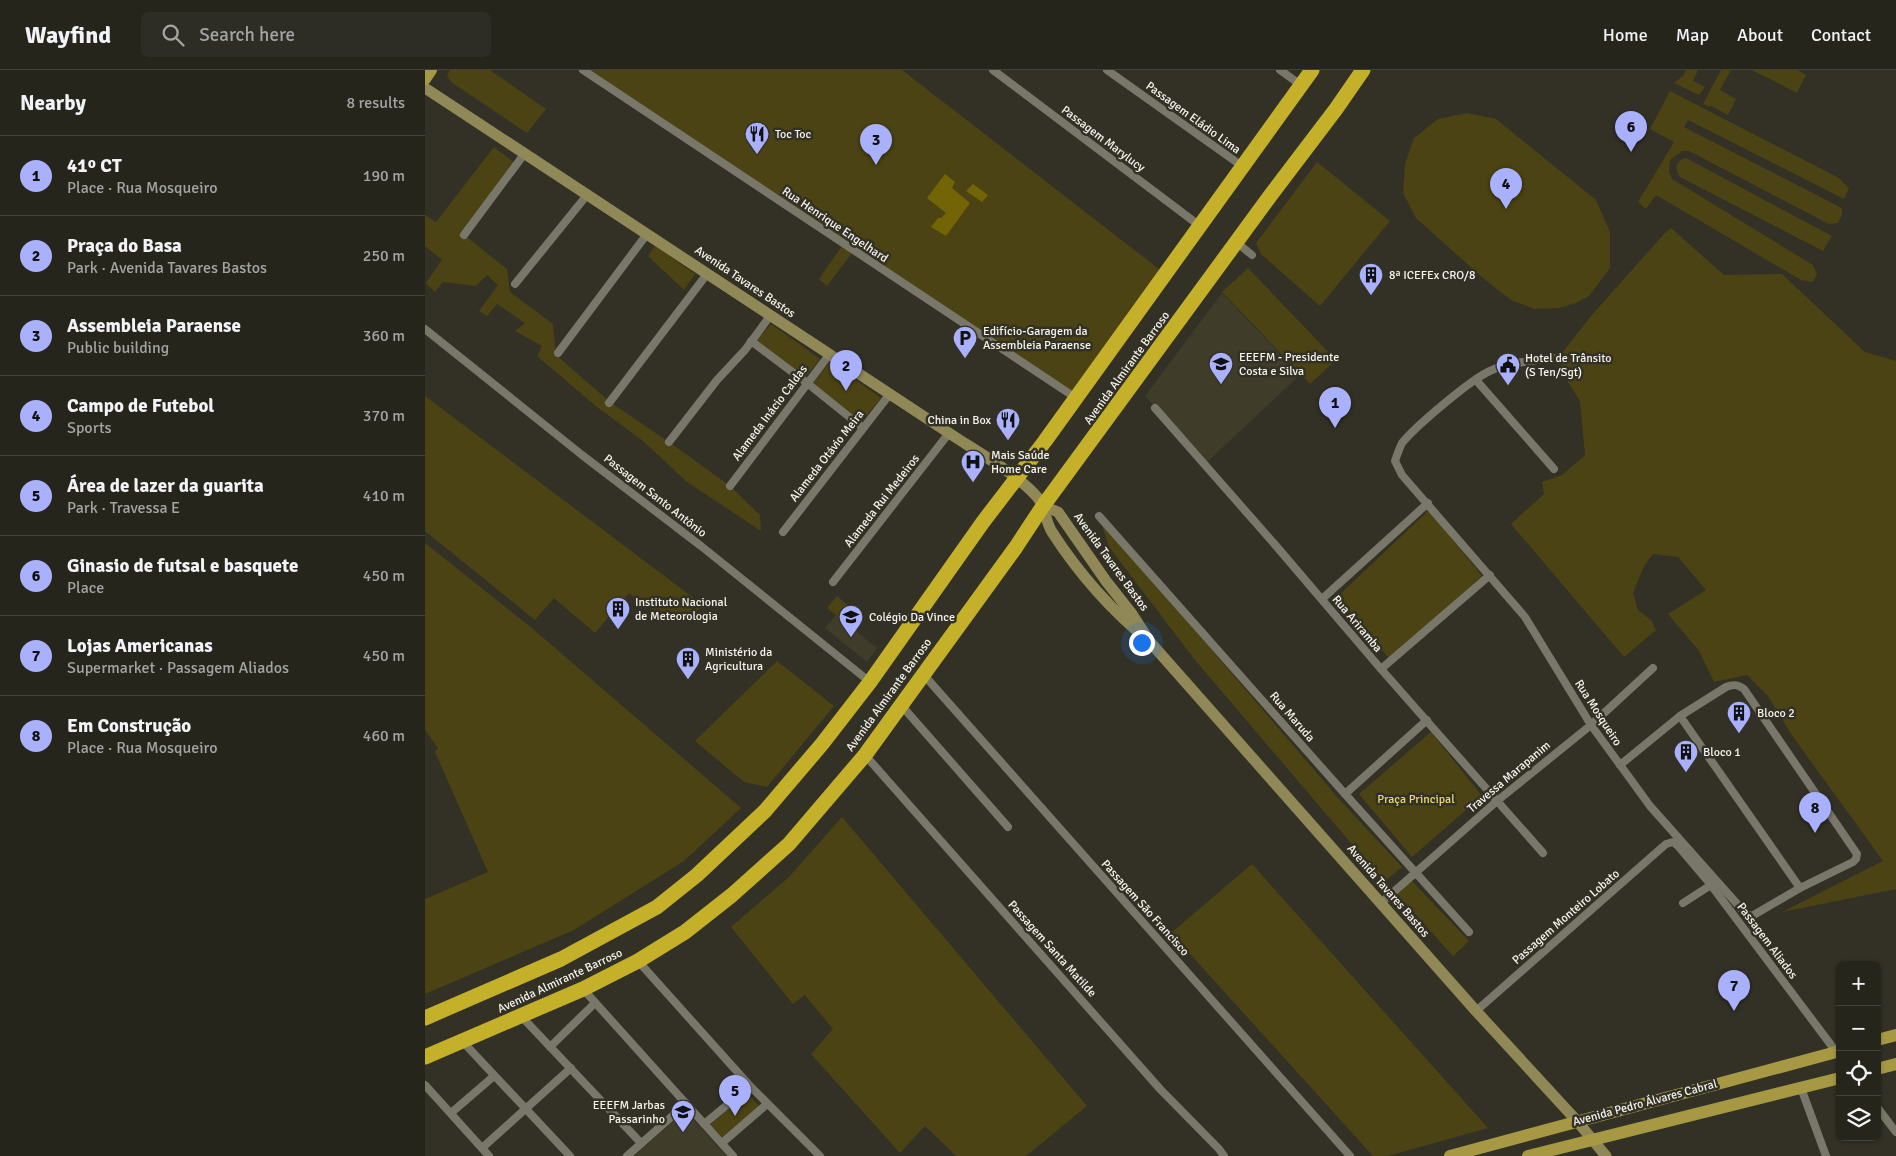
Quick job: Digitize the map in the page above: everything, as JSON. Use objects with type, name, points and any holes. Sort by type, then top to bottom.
[{"type":"highway","name":"Avenida Almirante Barroso","points":[[425,1018],[561,959],[657,907],[697,875],[765,811],[822,744],[870,682],[1312,70]]},
{"type":"highway","name":"Avenida Almirante Barroso","points":[[425,1057],[583,989],[638,961],[703,919],[789,844],[865,755],[1016,547],[1043,506],[1363,70]]},
{"type":"main road","points":[[425,79],[431,70]]},
{"type":"main road","name":"Avenida Tavares Bastos","points":[[425,88],[1016,479],[1031,491],[1043,506],[1049,526],[1066,553],[1126,623],[1151,642]]},
{"type":"main road","name":"Avenida Tavares Bastos","points":[[1043,506],[1058,512],[1151,642],[1606,1156]]},
{"type":"main road","points":[[1881,1039],[1896,1035]]},
{"type":"main road","name":"Avenida Pedro Álvares Cabral","points":[[1450,1156],[1577,1121],[1836,1055]]},
{"type":"main road","points":[[1881,1067],[1896,1064]]},
{"type":"main road","name":"Avenida Pedro Álvares Cabral","points":[[1528,1156],[1836,1079]]},
{"type":"street","name":"Rua Henrique Engelhard","points":[[583,70],[1076,398]]},
{"type":"street","name":"Passagem Marylucy","points":[[993,70],[1200,226]]},
{"type":"street","name":"Passagem Eládio Lima","points":[[1107,70],[1242,166]]},
{"type":"street","points":[[1280,70],[1301,85]]},
{"type":"street","points":[[464,235],[525,153]]},
{"type":"street","points":[[515,284],[587,195]]},
{"type":"street","points":[[558,353],[647,234]]},
{"type":"street","points":[[1236,242],[1252,255]]},
{"type":"street","points":[[609,403],[707,274]]},
{"type":"street","points":[[669,442],[770,316]]},
{"type":"street","name":"Passagem Santo Antônio","points":[[425,329],[582,455],[701,546],[870,682]]},
{"type":"street","points":[[751,341],[863,428]]},
{"type":"street","name":"Alameda Inácio Caldas","points":[[730,486],[829,355]]},
{"type":"street","name":"Rua Mosqueiro","points":[[1553,358],[1493,369],[1477,380],[1408,436],[1398,452],[1395,461],[1397,466],[1402,475],[1525,617],[1591,725],[1649,806],[1747,914],[1752,916],[1800,888]]},
{"type":"street","points":[[1477,380],[1554,469]]},
{"type":"street","name":"Alameda Otávio Meira","points":[[783,532],[889,394]]},
{"type":"street","name":"Rua Ariramba","points":[[1155,408],[1543,853]]},
{"type":"street","name":"Alameda Rui Medeiros","points":[[833,582],[949,433]]},
{"type":"street","points":[[1321,599],[1428,503]]},
{"type":"street","name":"Rua Maruda","points":[[1099,516],[1469,932]]},
{"type":"street","points":[[1381,669],[1490,575]]},
{"type":"street","name":"Travessa Marapanim","points":[[1381,903],[1497,800],[1591,725],[1653,668]]},
{"type":"street","name":"Passagem São Francisco","points":[[923,674],[1350,1156]]},
{"type":"street","points":[[1620,766],[1681,716],[1732,684],[1744,689],[1857,854],[1856,859],[1800,888],[1681,716]]},
{"type":"street","points":[[901,705],[1008,827]]},
{"type":"street","points":[[1345,794],[1427,720]]},
{"type":"street","name":"Passagem Santa Matilde","points":[[865,755],[1161,1089],[1224,1156]]},
{"type":"street","name":"Passagem Aliados","points":[[1673,842],[1711,885],[1837,1051]]},
{"type":"street","name":"Passagem Monteiro Lobato","points":[[1476,1011],[1666,844],[1673,842]]},
{"type":"street","points":[[1683,903],[1711,885]]},
{"type":"street","points":[[638,961],[750,1086],[820,1156]]},
{"type":"street","points":[[583,989],[733,1156]]},
{"type":"street","points":[[550,1047],[595,1003]]},
{"type":"street","points":[[521,1016],[641,1143]]},
{"type":"street","points":[[463,1042],[527,1108],[569,1156]]},
{"type":"street","points":[[482,1148],[571,1068]]},
{"type":"street","points":[[451,1113],[494,1076]]},
{"type":"street","points":[[425,1085],[489,1156]]},
{"type":"street","points":[[704,1124],[750,1086]]},
{"type":"street","points":[[1801,1088],[1826,1156]]},
{"type":"street","points":[[627,1156],[686,1104]]},
{"type":"street","points":[[723,1143],[767,1104]]},
{"type":"street","points":[[1881,1112],[1896,1132]]},
{"type":"shaded area","points":[[945,174],[955,182],[952,188],[970,203],[946,236],[931,227],[938,218],[941,218],[946,213],[927,198]]},
{"type":"shaded area","points":[[973,184],[988,195],[982,202],[966,191]]},
{"type":"shaded area","name":"EEEFM - Presidente Costa e Silva","points":[[1222,293],[1300,375],[1207,462],[1145,396]]},
{"type":"shaded area","name":"Colégio Da Vince","points":[[836,615],[877,648],[867,662],[825,628]]},
{"type":"shaded area","name":"EEEFM Jarbas Passarinho","points":[[685,1111],[727,1156],[634,1156]]},
{"type":"green space","points":[[450,70],[490,70],[546,109],[527,133],[451,82],[447,75]]},
{"type":"green space","points":[[582,70],[902,70],[1168,276],[1077,398]]},
{"type":"green space","points":[[1686,70],[1698,70],[1693,81],[1705,87],[1699,95],[1674,83],[1683,76]]},
{"type":"green space","points":[[1721,70],[1731,70],[1720,90],[1736,99],[1728,115],[1703,104]]},
{"type":"green space","points":[[1752,70],[1797,70],[1806,75],[1797,93]]},
{"type":"green space","points":[[1670,91],[1839,178],[1849,188],[1844,199],[1688,120],[1684,127],[1838,206],[1842,209],[1842,215],[1838,223],[1829,224],[1689,151],[1682,151],[1670,160],[1669,171],[1672,179],[1813,265],[1817,274],[1813,282],[1801,280],[1656,195],[1646,209],[1638,202],[1674,142],[1650,129]]},
{"type":"green space","points":[[1467,113],[1496,119],[1596,200],[1610,232],[1610,268],[1589,296],[1576,303],[1559,308],[1535,309],[1511,300],[1483,278],[1416,218],[1403,193],[1405,164],[1414,138],[1438,119]]},
{"type":"green space","points":[[494,147],[516,164],[464,235],[507,269],[510,292],[553,324],[556,355],[610,402],[730,486],[760,515],[761,531],[687,482],[643,441],[597,407],[537,356],[542,346],[515,331],[525,323],[497,304],[487,316],[479,311],[498,285],[487,275],[476,286],[443,282],[435,292],[426,283],[442,260],[425,246],[425,215],[436,222]]},
{"type":"green space","points":[[1686,158],[1832,236],[1823,251],[1680,177],[1677,165]]},
{"type":"green space","points":[[1317,162],[1390,221],[1320,306],[1261,254],[1256,243]]},
{"type":"green space","points":[[1671,228],[1724,275],[1782,274],[1865,352],[1896,361],[1896,889],[1782,912],[1883,861],[1791,734],[1768,696],[1747,675],[1714,682],[1699,651],[1668,614],[1706,590],[1678,557],[1653,554],[1644,566],[1633,593],[1638,610],[1651,620],[1656,630],[1624,657],[1511,524],[1544,494],[1542,482],[1562,475],[1585,455],[1580,401],[1564,376],[1559,357],[1591,316]]},
{"type":"green space","points":[[655,246],[695,274],[684,290],[648,256]]},
{"type":"green space","points":[[842,246],[852,253],[827,286],[819,279]]},
{"type":"green space","points":[[1248,268],[1336,360],[1310,384],[1222,292]]},
{"type":"green space","points":[[771,324],[820,359],[804,379],[756,341]]},
{"type":"green space","points":[[830,362],[881,398],[861,422],[812,385]]},
{"type":"green space","points":[[425,396],[703,605],[691,618],[672,617],[657,612],[629,593],[595,633],[554,598],[535,620],[425,531]]},
{"type":"green space","points":[[1429,510],[1482,576],[1389,658],[1336,598]]},
{"type":"green space","points":[[1100,519],[1339,799],[1402,867],[1384,882],[1195,660],[1109,547]]},
{"type":"green space","points":[[425,543],[533,629],[741,808],[684,861],[574,930],[425,994],[425,899],[488,872],[435,752],[438,748],[425,730]]},
{"type":"green space","points":[[837,596],[858,614],[850,626],[827,608]]},
{"type":"green space","points":[[777,661],[834,706],[767,787],[744,782],[695,741]]},
{"type":"green space","name":"Praça Principal","points":[[1431,732],[1482,796],[1412,857],[1359,794]]},
{"type":"green space","points":[[842,817],[1087,1106],[1026,1156],[956,1156],[925,1126],[900,1153],[811,1054],[833,1029],[805,995],[793,1004],[731,927],[789,877]]},
{"type":"green space","points":[[1252,864],[1488,1128],[1388,1156],[1373,1156],[1171,933]]},
{"type":"green space","points":[[1412,881],[1469,941],[1453,956],[1397,894]]},
{"type":"green space","points":[[747,1093],[759,1106],[723,1138],[710,1125]]},
{"type":"place","name":"Ginasio de futsal e basquete","points":[[1631,152]]},
{"type":"place","name":"Toc Toc","points":[[757,155]]},
{"type":"place","name":"Assembleia Paraense","points":[[876,165]]},
{"type":"place","name":"Campo de Futebol","points":[[1506,209]]},
{"type":"place","name":"8ª ICEFEx CRO/8","points":[[1371,296]]},
{"type":"place","name":"Edifício-Garagem da Assembleia Paraense","points":[[965,359]]},
{"type":"place","name":"EEEFM - Presidente Costa e Silva","points":[[1221,385]]},
{"type":"place","name":"Hotel de Trânsito (S Ten/Sgt)","points":[[1508,386]]},
{"type":"place","name":"Praça do Basa","points":[[846,391]]},
{"type":"place","name":"41º CT","points":[[1335,428]]},
{"type":"place","name":"China in Box","points":[[1008,441]]},
{"type":"place","name":"Mais Saúde Home Care","points":[[973,483]]},
{"type":"place","name":"Instituto Nacional de Meteorologia","points":[[618,630]]},
{"type":"place","name":"Colégio Da Vince","points":[[851,638]]},
{"type":"place","name":"Ministério da Agricultura","points":[[688,680]]},
{"type":"place","name":"Bloco 2","points":[[1739,734]]},
{"type":"place","name":"Bloco 1","points":[[1686,773]]},
{"type":"place","name":"Em Construção","points":[[1815,833]]},
{"type":"place","name":"Lojas Americanas","points":[[1734,1011]]},
{"type":"place","name":"Área de lazer da guarita","points":[[735,1116]]},
{"type":"place","name":"EEEFM Jarbas Passarinho","points":[[683,1133]]}]
